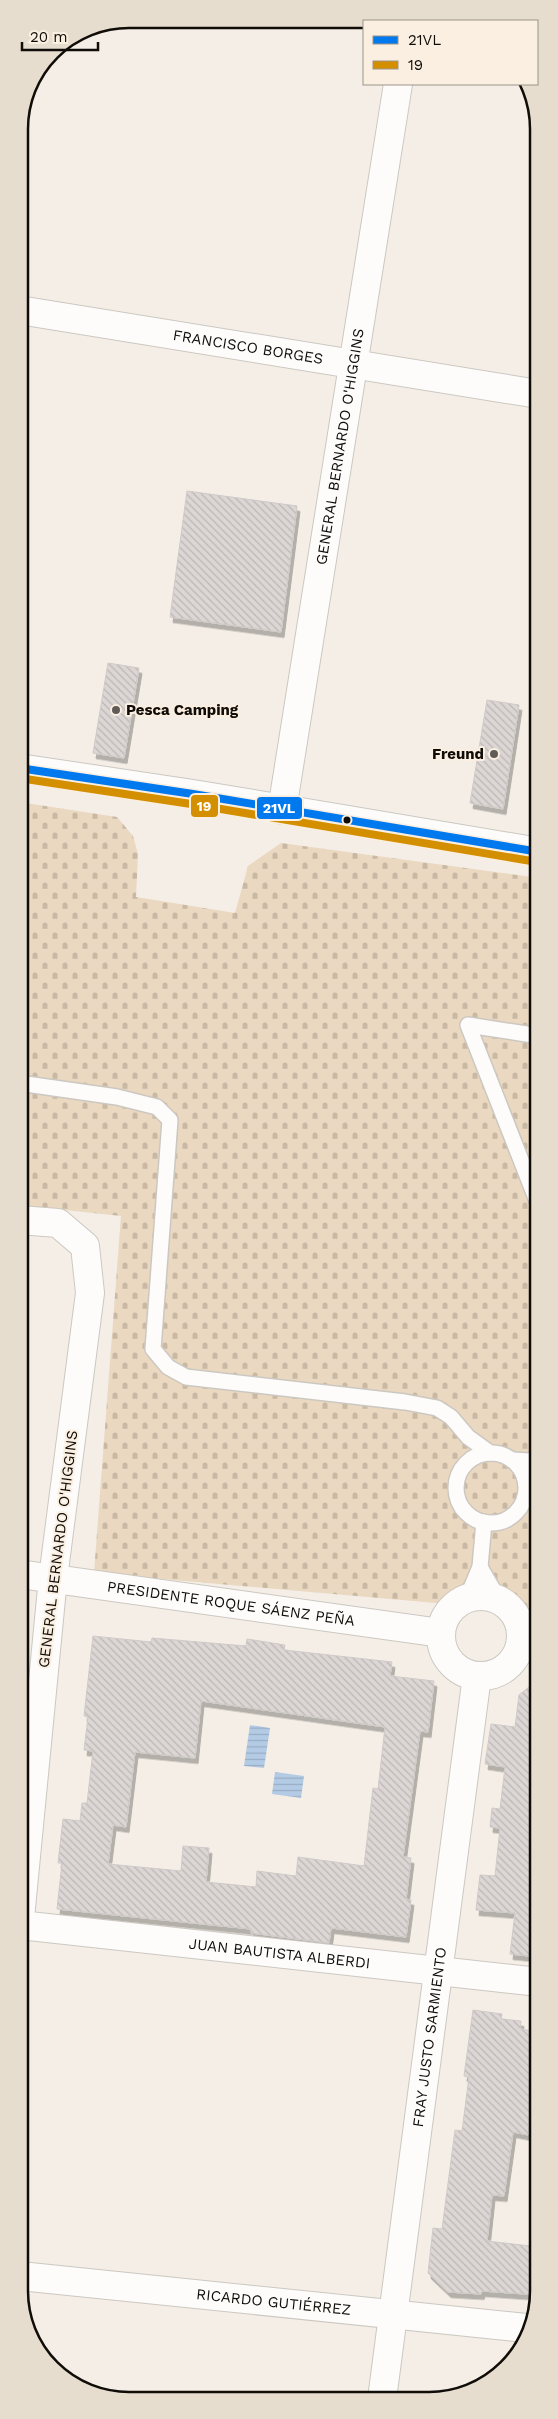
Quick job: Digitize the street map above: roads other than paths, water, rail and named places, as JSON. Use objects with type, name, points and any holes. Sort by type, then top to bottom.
[{"type":"street","name":"GENERAL BERNARDO O'HIGGINS","points":[[282,810],[398,85]]},
{"type":"street","name":"FRANCISCO BORGES","points":[[28,311],[530,393]]},
{"type":"street","points":[[28,769],[193,794],[530,851]]},
{"type":"street","name":"GENERAL BERNARDO O'HIGGINS","points":[[28,1221],[58,1224],[85,1246],[90,1293],[52,1578],[28,1833]]},
{"type":"street","name":"PRESIDENTE ROQUE SÁENZ PEÑA","points":[[28,1575],[441,1633]]},
{"type":"street","points":[[487,1596],[499,1600],[510,1608],[530,1644],[517,1654],[506,1668],[489,1676],[465,1673],[454,1666],[442,1645],[441,1633],[444,1620],[451,1609],[467,1598],[487,1596]]},
{"type":"street","name":"FRAY JUSTO SARMIENTO","points":[[383,2392],[477,1676]]},
{"type":"street","name":"JUAN BAUTISTA ALBERDI","points":[[28,1926],[530,1981]]},
{"type":"street","name":"RICARDO GUTIÉRREZ","points":[[28,2277],[523,2328]]},
{"type":"lane","points":[[530,1035],[468,1025],[530,1183]]},
{"type":"lane","points":[[28,1084],[117,1097],[157,1108],[170,1120],[153,1349],[168,1368],[186,1377],[405,1402],[437,1408],[451,1417],[468,1437],[490,1453]]},
{"type":"lane","points":[[479,1454],[502,1454],[512,1460],[520,1469],[525,1480],[526,1492],[522,1503],[515,1513],[506,1520],[484,1522],[472,1518],[458,1500],[456,1490],[457,1478],[461,1468],[479,1454]]},
{"type":"lane","points":[[512,1460],[530,1461]]},
{"type":"lane","points":[[467,1598],[480,1567],[484,1522]]},
{"type":"lane","points":[[480,1567],[499,1600]]},
{"type":"water","points":[[250,1725],[270,1728],[264,1768],[244,1766]]},
{"type":"water","points":[[275,1772],[304,1776],[301,1798],[272,1794]]},
{"type":"place","name":"Pesca Camping","points":[[116,710]]},
{"type":"place","name":"Freund","points":[[494,754]]}]
